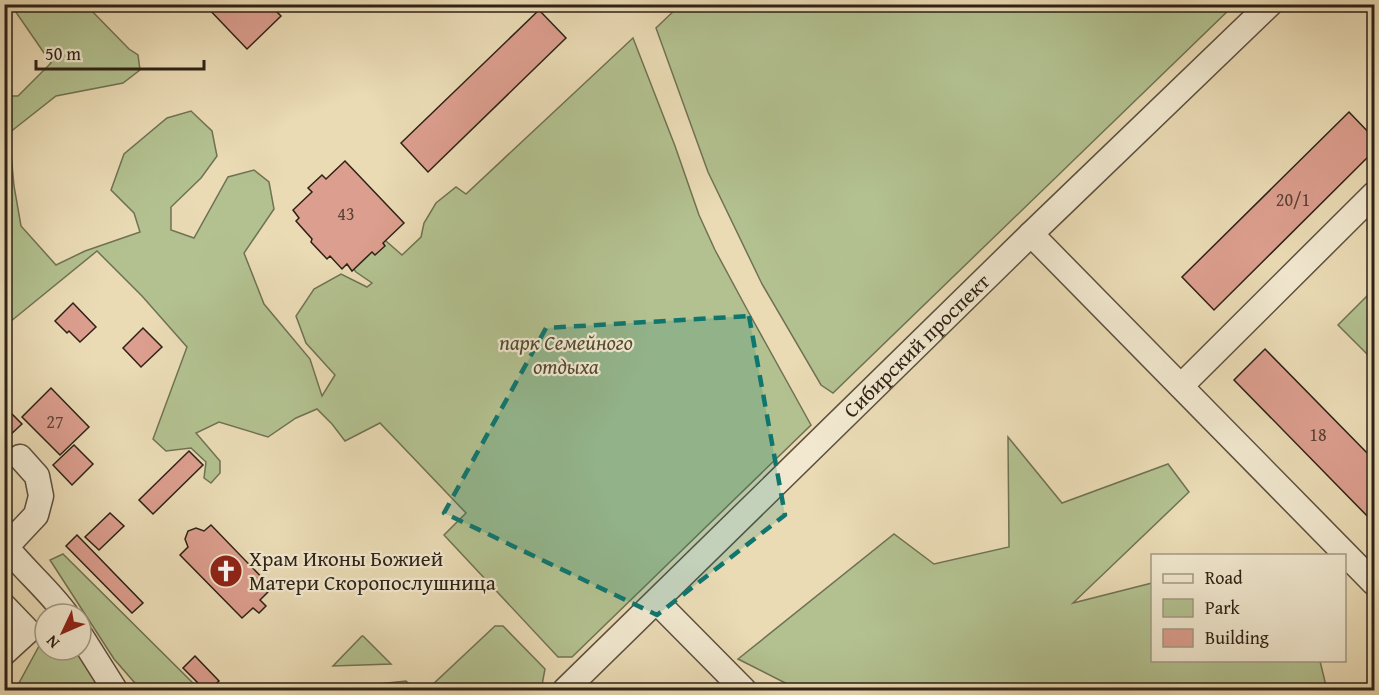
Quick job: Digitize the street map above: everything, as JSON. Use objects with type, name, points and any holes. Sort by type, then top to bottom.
[{"type":"street","name":"Сибирский проспект","points":[[565,690],[1031,234],[1270,4]]},
{"type":"street","points":[[1180,386],[1374,194]]},
{"type":"street","points":[[1031,234],[1345,554]]},
{"type":"street","points":[[20,458],[37,476],[41,496],[36,515],[5,546],[57,602]]},
{"type":"street","points":[[1346,555],[1374,583]]},
{"type":"street","points":[[657,602],[744,690]]},
{"type":"street","points":[[4,606],[28,631],[4,653]]},
{"type":"street","points":[[93,655],[115,690]]},
{"type":"highlighted area","points":[[749,316],[785,515],[657,615],[444,513],[546,328]]},
{"type":"green space","name":"парк Семейного отдыха","points":[[11,5],[86,5],[129,49],[138,55],[140,70],[123,83],[56,96],[9,133],[14,186],[21,226],[56,265],[85,251],[140,232],[134,213],[111,190],[124,154],[167,118],[191,111],[212,131],[217,156],[201,178],[171,207],[171,230],[194,238],[228,177],[254,170],[269,182],[274,209],[244,253],[264,304],[310,359],[322,396],[335,375],[306,343],[296,316],[314,289],[341,274],[367,287],[372,283],[356,272],[339,252],[370,227],[402,255],[421,237],[424,223],[436,203],[456,187],[466,194],[633,38],[699,215],[715,250],[811,425],[572,657],[558,657],[444,535],[466,513],[380,423],[345,441],[317,409],[296,418],[268,437],[219,422],[196,433],[220,461],[220,473],[211,483],[204,478],[206,462],[191,448],[166,451],[153,439],[187,347],[142,296],[97,251],[5,326],[5,96],[18,96],[51,63]]},
{"type":"green space","points":[[680,5],[1234,5],[833,393],[821,385],[762,284],[708,172],[656,28]]},
{"type":"green space","points":[[1374,289],[1374,361],[1338,325]]},
{"type":"green space","points":[[1008,437],[1062,503],[1168,464],[1189,492],[1073,603],[1151,583],[1151,662],[1320,662],[1327,690],[799,690],[738,659],[894,534],[934,564],[1009,547]]},
{"type":"green space","points":[[63,554],[200,690],[141,690],[114,659],[93,627],[93,602],[77,602],[50,560]]},
{"type":"green space","points":[[495,626],[503,626],[545,669],[542,685],[536,690],[432,690],[429,688]]},
{"type":"green space","points":[[362,636],[391,664],[333,666]]},
{"type":"green space","points":[[33,657],[33,662],[86,662],[103,690],[19,690],[19,683]]},
{"type":"green space","points":[[406,681],[415,690],[321,690]]},
{"type":"building","points":[[204,4],[269,4],[281,16],[247,49]]},
{"type":"building","points":[[539,10],[566,38],[428,172],[401,143]]},
{"type":"building","points":[[1349,112],[1374,138],[1374,151],[1214,310],[1182,277]]},
{"type":"building","points":[[345,161],[404,223],[383,243],[385,246],[375,255],[372,252],[352,271],[347,264],[342,269],[330,256],[327,259],[296,221],[299,218],[293,210],[312,192],[308,188],[322,175],[326,179]]},
{"type":"building","points":[[73,303],[96,327],[80,342],[55,321]]},
{"type":"building","points":[[143,328],[162,347],[141,367],[123,348]]},
{"type":"building","points":[[1265,349],[1374,460],[1374,523],[1234,380]]},
{"type":"building","points":[[51,388],[89,427],[60,455],[22,417]]},
{"type":"building","points":[[9,411],[22,424],[9,436],[4,431],[4,415]]},
{"type":"building","points":[[74,445],[93,464],[72,485],[53,465]]},
{"type":"building","points":[[189,451],[203,465],[153,514],[139,500]]},
{"type":"building","points":[[110,513],[124,526],[99,550],[85,537]]},
{"type":"building","name":"Храм Иконы Божией Матери Скоропослушница","points":[[211,525],[272,588],[260,600],[266,606],[259,613],[253,608],[242,618],[180,555],[188,547],[185,539],[188,531],[196,528],[204,531]]},
{"type":"building","points":[[77,535],[143,603],[132,613],[66,546]]},
{"type":"building","points":[[195,656],[219,681],[209,690],[205,690],[183,668]]},
{"type":"place","name":"Храм Иконы Божией Матери Скоропослушница","points":[[226,571]]}]
